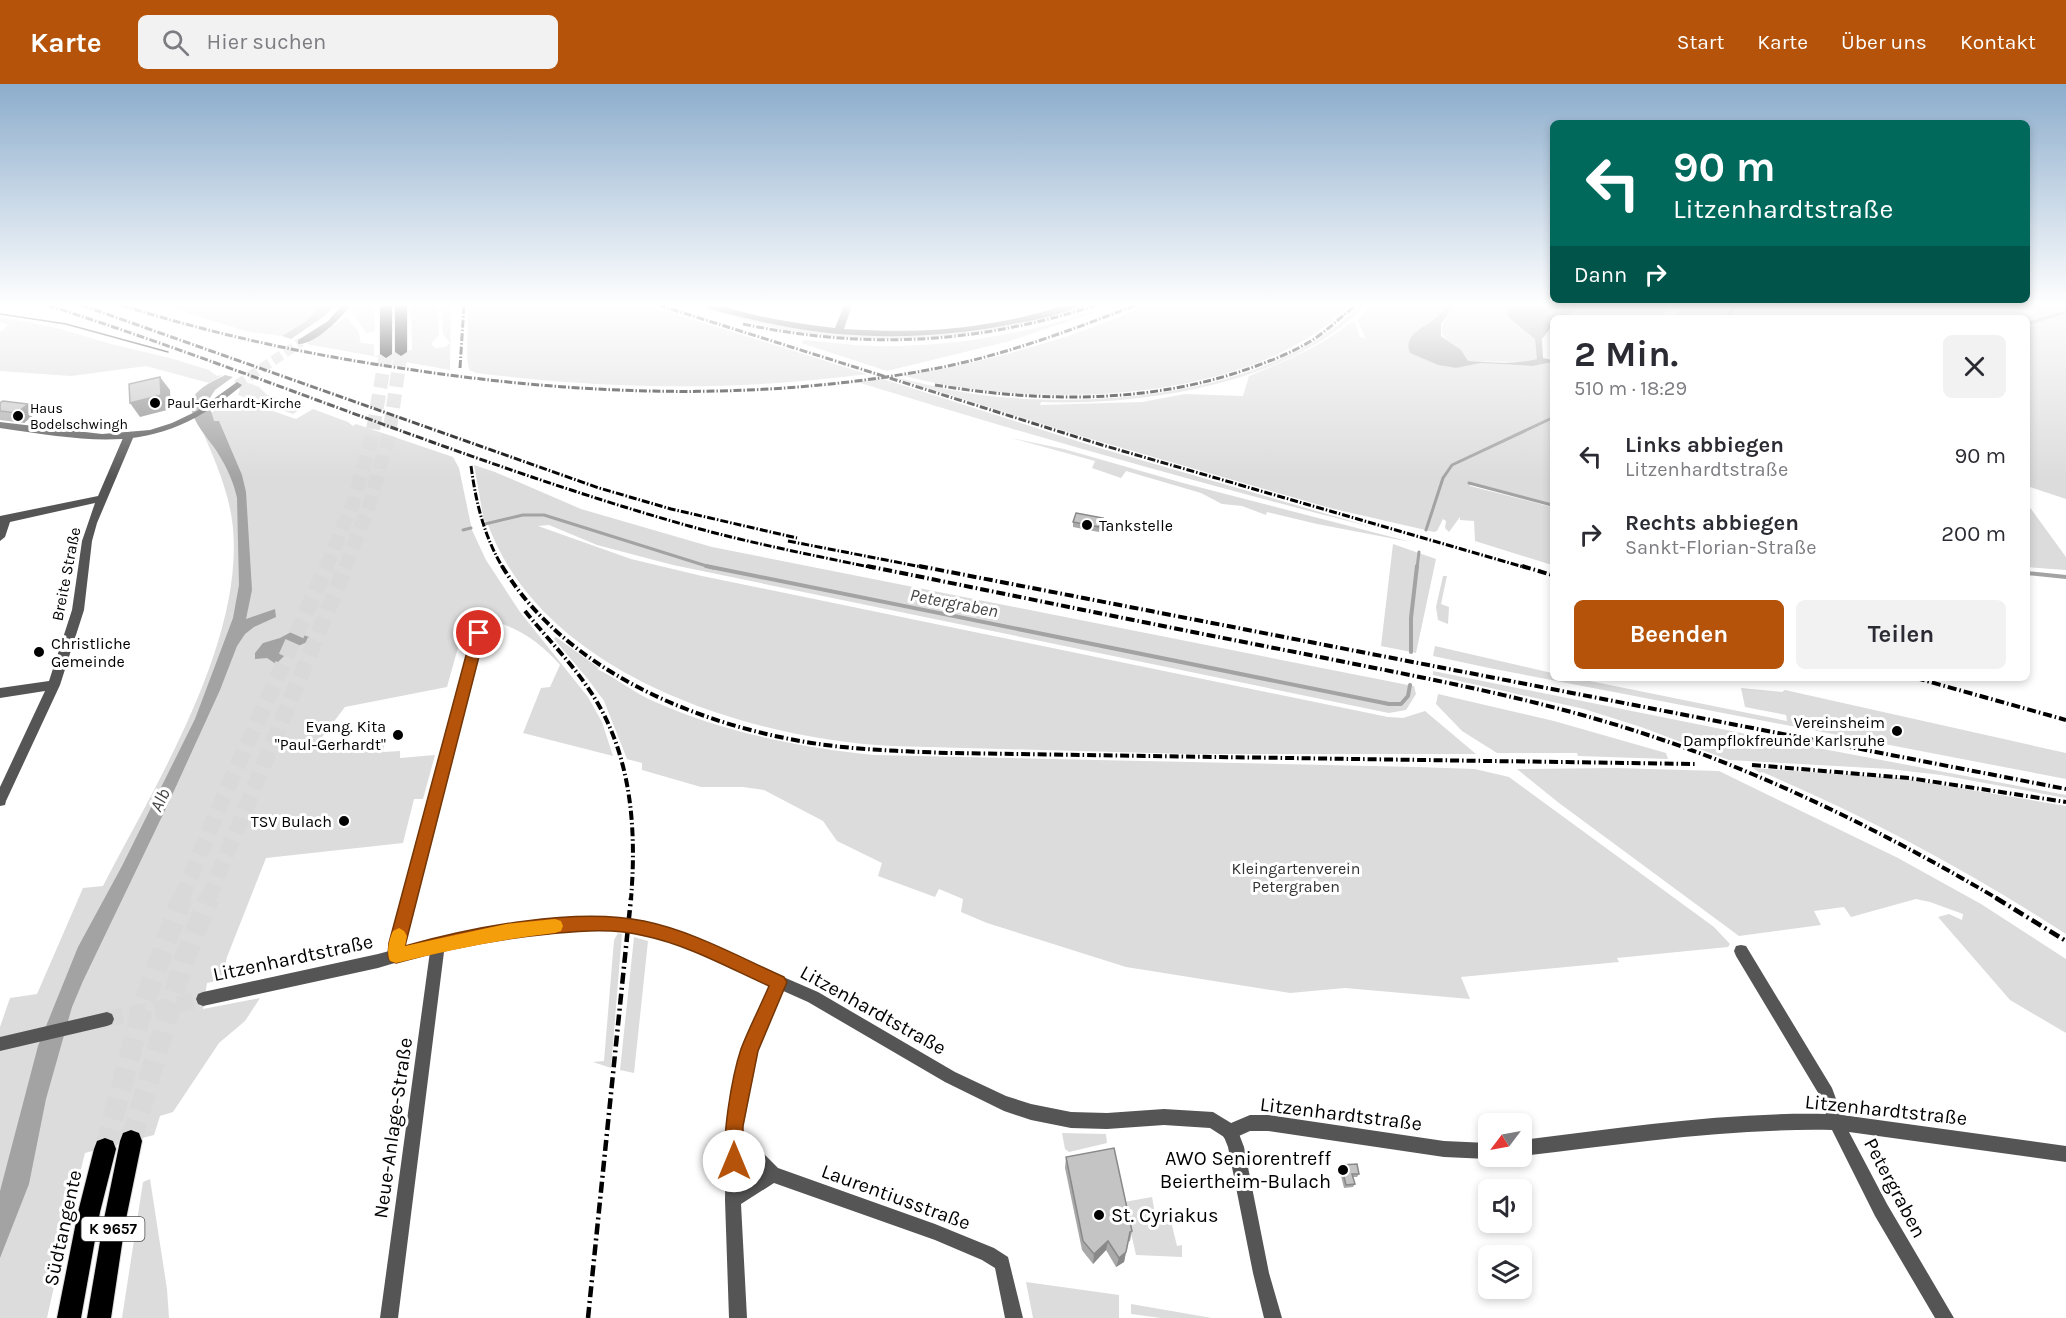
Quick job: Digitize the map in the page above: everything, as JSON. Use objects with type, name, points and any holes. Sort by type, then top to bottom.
[{"type":"highway","name":"K 9657","points":[[99,1318],[114,1224],[131,1142]]},
{"type":"highway","name":"Südtangente","points":[[69,1318],[87,1222],[105,1149]]},
{"type":"street","points":[[0,425],[100,438],[128,438],[165,429],[193,417],[237,385]]},
{"type":"street","name":"Breite Straße","points":[[0,801],[15,774],[54,685],[78,610],[87,541],[100,499],[128,438]]},
{"type":"street","points":[[0,537],[2,520],[100,499]]},
{"type":"street","points":[[396,956],[397,943],[433,801],[479,633]]},
{"type":"street","points":[[0,693],[54,685]]},
{"type":"street","name":"Litzenhardtstraße","points":[[203,999],[396,956],[438,944],[506,931],[592,923],[618,924],[677,937],[813,997],[950,1077],[1004,1103],[1030,1112],[1071,1120],[1203,1119],[1213,1120],[1230,1132],[1250,1123],[1268,1123],[1444,1149],[1478,1151]]},
{"type":"street","name":"Neue-Anlage-Straße","points":[[389,1318],[438,944]]},
{"type":"street","name":"Petergraben","points":[[1741,951],[1827,1093],[1836,1122],[1896,1237],[1945,1318]]},
{"type":"street","points":[[738,1318],[733,1200],[734,1126],[749,1051],[779,982]]},
{"type":"street","points":[[0,1044],[101,1021]]},
{"type":"street","name":"Litzenhardtstraße","points":[[1532,1147],[1665,1131],[1789,1121],[1836,1122],[2066,1154]]},
{"type":"street","points":[[1230,1132],[1239,1157],[1261,1273],[1273,1318]]},
{"type":"street","name":"Laurentiusstraße","points":[[735,1141],[773,1174],[935,1232],[988,1254],[1002,1263],[1014,1318]]},
{"type":"street","points":[[733,1200],[773,1174]]},
{"type":"green space","points":[[0,363],[185,363],[209,370],[217,376],[223,375],[209,383],[146,366],[71,376],[0,371]]},
{"type":"green space","points":[[409,363],[450,363],[450,370]]},
{"type":"green space","points":[[468,363],[831,363],[867,374],[769,384],[672,386],[574,382],[476,373],[469,370]]},
{"type":"green space","points":[[861,363],[921,363],[887,371]]},
{"type":"green space","points":[[970,363],[1257,363],[1198,381],[1136,391],[1074,395],[1012,393],[953,386],[901,375]]},
{"type":"green space","points":[[1271,363],[1277,363],[1214,385],[1169,394],[1124,400],[1041,402],[1040,405],[1142,402],[1185,394],[1243,396],[1249,376],[1281,363],[1432,363],[1456,368],[1481,363],[1533,366],[1550,363],[1550,503],[1469,482],[1470,486],[1550,506],[1550,564],[1475,541],[1474,521],[1460,520],[1460,517],[1449,532],[1445,528],[1446,521],[1443,519],[1437,531],[1434,532],[1330,508],[1084,437],[892,377],[981,395],[1078,400],[1182,389],[1233,377]]},
{"type":"green space","points":[[2030,363],[2066,363],[2066,499],[2030,487]]},
{"type":"green space","points":[[880,378],[1096,447],[1375,528],[1115,458],[857,382]]},
{"type":"green space","points":[[249,383],[259,387],[267,395],[305,406],[293,414],[238,395],[240,389]]},
{"type":"green space","points":[[235,398],[296,419],[313,409],[353,426],[356,424],[453,457],[459,468],[472,530],[486,560],[520,612],[588,697],[602,722],[613,756],[523,733],[541,688],[550,687],[560,665],[529,638],[506,625],[493,621],[466,619],[447,687],[345,707],[316,745],[307,750],[385,742],[383,752],[400,751],[400,758],[435,755],[423,799],[414,799],[403,843],[266,858],[227,957],[222,980],[207,983],[203,1009],[260,998],[245,1021],[219,1043],[173,1112],[160,1116],[154,1135],[85,1153],[47,1318],[0,1318],[0,1027],[10,998],[37,994],[83,888],[103,886],[171,757],[212,661],[226,612],[233,565],[232,520],[223,482],[198,421]]},
{"type":"green space","points":[[1011,438],[1064,449],[1183,483],[1411,542],[1267,512],[1266,515],[1242,506],[1222,504],[1201,493],[1126,471],[1121,478],[1092,468],[1095,461]]},
{"type":"green space","points":[[474,465],[581,509],[712,547],[1414,686],[1416,694],[1406,710],[1389,713],[673,565],[597,545],[549,525],[538,526],[631,559],[702,576],[1388,717],[1403,718],[1425,711],[1476,754],[1189,754],[892,746],[835,740],[775,729],[714,712],[655,688],[600,658],[553,620],[514,575],[487,522],[484,521]]},
{"type":"green space","points":[[2030,508],[2066,557],[2066,570],[2030,567]]},
{"type":"green space","points":[[1393,544],[1436,559],[1416,653],[1381,646]]},
{"type":"green space","points":[[1443,576],[1447,576],[1441,604],[1449,607],[1448,624],[1438,620],[1436,607]]},
{"type":"green space","name":"Kleingartenverein Petergraben","points":[[556,637],[599,668],[597,669],[653,701],[733,730],[817,748],[874,755],[1475,769],[1509,777],[1714,927],[1730,944],[1728,947],[1617,958],[1619,962],[1461,977],[1470,999],[1345,988],[1290,993],[1126,967],[987,923],[961,912],[963,899],[939,889],[935,897],[878,876],[882,863],[837,841],[823,821],[764,790],[743,787],[701,787],[642,770],[642,763],[627,759],[604,701],[554,639]]},
{"type":"green space","points":[[1435,646],[1550,673],[1550,680],[1489,668],[1433,656]]},
{"type":"green space","points":[[1433,671],[2066,795],[2066,798],[1941,775],[1889,769],[1729,760],[1641,727],[1584,709],[1433,675]]},
{"type":"green space","points":[[1557,681],[1590,681],[1787,721],[1786,715],[1745,707],[1741,688],[1782,692],[1785,690],[2066,753],[2066,779]]},
{"type":"green space","points":[[1438,694],[1554,721],[1666,753],[1668,759],[1578,756],[1577,753],[1497,753],[1462,731],[1436,704]]},
{"type":"green space","points":[[1616,768],[1719,771],[1898,858],[1981,904],[2066,959],[2066,1033],[2010,1000],[1938,917],[1949,914],[1962,920],[1963,914],[1916,899],[1851,917],[1844,907],[1814,911],[1821,925],[1739,936],[1559,803],[1517,769]]},
{"type":"green space","points":[[1753,768],[1900,778],[2066,806],[2066,934],[1992,888],[1917,846],[1841,807]]},
{"type":"green space","points":[[618,933],[622,934],[611,1068],[593,1062],[604,1061],[614,940]]},
{"type":"green space","points":[[634,937],[648,941],[634,1073],[620,1070]]},
{"type":"green space","points":[[1062,1133],[1106,1134],[1107,1143],[1069,1152],[1065,1149]]},
{"type":"green space","points":[[150,1179],[167,1289],[169,1318],[122,1318],[143,1182]]},
{"type":"green space","points":[[1152,1197],[1156,1219],[1170,1217],[1177,1246],[1182,1245],[1182,1257],[1136,1255],[1124,1202]]},
{"type":"green space","points":[[1026,1282],[1119,1295],[1119,1318],[1033,1318]]},
{"type":"green space","points":[[1131,1304],[1212,1318],[1161,1318],[1131,1314]]},
{"type":"water","points":[[1432,363],[1549,363],[1533,366],[1481,363],[1456,368]]},
{"type":"water","name":"Alb","points":[[225,375],[233,377],[215,390],[208,401],[214,421],[219,421],[242,475],[246,492],[252,590],[246,619],[275,609],[276,617],[254,627],[245,634],[237,646],[220,690],[168,804],[83,981],[72,1007],[46,1099],[29,1184],[0,1258],[0,1191],[38,1046],[78,947],[122,866],[195,719],[233,618],[239,585],[237,498],[225,465],[196,422],[191,408],[197,392]]},
{"type":"water","points":[[293,631],[309,637],[309,641],[290,650],[276,664],[267,658],[255,659],[255,653],[263,643]]},
{"type":"building","points":[[160,377],[161,395],[130,403],[129,384]]},
{"type":"building","points":[[3,401],[28,404],[17,413],[0,411],[0,403]]},
{"type":"building","points":[[1076,513],[1103,518],[1099,527],[1073,522]]},
{"type":"building","name":"St. Cyriakus","points":[[1114,1148],[1132,1231],[1126,1252],[1119,1258],[1108,1241],[1094,1254],[1083,1241],[1066,1157]]},
{"type":"building","points":[[1357,1164],[1359,1174],[1352,1174],[1355,1184],[1346,1185],[1341,1165]]},
{"type":"waterway","points":[[1426,530],[1443,478],[1452,465],[1550,419]]},
{"type":"waterway","points":[[1469,483],[1550,504]]},
{"type":"waterway","name":"Petergraben","points":[[485,524],[523,515],[544,515],[708,566]]},
{"type":"waterway","name":"Petergraben","points":[[463,530],[471,528]]},
{"type":"waterway","points":[[1417,568],[1419,552]]},
{"type":"waterway","name":"Petergraben","points":[[708,566],[1389,704],[1401,704],[1408,696],[1410,685]]},
{"type":"waterway","name":"Petergraben","points":[[708,566],[713,568]]},
{"type":"waterway","points":[[1411,652],[1411,618],[1417,566]]},
{"type":"waterway","points":[[2030,573],[2066,577]]},
{"type":"tunnel","points":[[237,385],[270,363]]},
{"type":"tunnel","points":[[326,568],[353,503],[372,436],[385,363]]},
{"type":"tunnel","points":[[345,568],[369,506],[389,435],[399,363]]},
{"type":"tunnel","points":[[181,899],[223,798],[327,566]]},
{"type":"tunnel","points":[[208,899],[346,566]]},
{"type":"tunnel","points":[[105,1149],[143,1006],[182,898]]},
{"type":"tunnel","points":[[131,1141],[184,960],[209,898]]},
{"type":"tunnel","points":[[107,1019],[203,999]]},
{"type":"railway","points":[[215,363],[447,447],[608,502],[735,538],[874,568]]},
{"type":"railway","points":[[244,363],[599,488],[671,509],[797,538]]},
{"type":"railway","points":[[368,363],[537,385],[674,391],[811,386],[886,377]]},
{"type":"railway","points":[[460,363],[460,368]]},
{"type":"railway","points":[[841,363],[886,377]]},
{"type":"railway","points":[[886,377],[962,363]]},
{"type":"railway","points":[[935,385],[1012,395],[1090,397],[1167,390],[1205,382],[1264,363]]},
{"type":"railway","points":[[886,377],[1102,445],[1527,568]]},
{"type":"railway","points":[[471,466],[482,519],[502,566]]},
{"type":"railway","points":[[788,541],[927,568]]},
{"type":"railway","points":[[502,566],[528,602],[560,634],[596,662],[635,685],[677,705],[720,721],[763,733],[823,745],[947,753],[1695,764]]},
{"type":"railway","points":[[867,566],[1434,680],[1611,723],[1699,753],[1787,789],[1873,830],[1998,899]]},
{"type":"railway","points":[[919,566],[2066,789]]},
{"type":"railway","points":[[1522,566],[1550,574]]},
{"type":"railway","points":[[525,611],[586,685],[613,735],[622,761],[631,815],[633,843],[631,899]]},
{"type":"railway","points":[[1927,681],[2066,720]]},
{"type":"railway","points":[[1752,765],[1909,778],[2066,802]]},
{"type":"railway","points":[[588,1318],[631,898]]},
{"type":"railway","points":[[1996,898],[2066,941]]},
{"type":"slow traffic","points":[[399,936],[396,956],[438,944],[506,931],[555,926]]},
{"type":"place","name":"Paul-Gerhardt-Kirche","points":[[155,403]]},
{"type":"place","name":"Haus Bodelschwingh","points":[[18,416]]},
{"type":"place","name":"Tankstelle","points":[[1087,525]]},
{"type":"place","name":"Christliche Gemeinde","points":[[39,652]]},
{"type":"place","name":"Vereinsheim Dampflokfreunde Karlsruhe","points":[[1897,731]]},
{"type":"place","name":"Evang. Kita \"Paul-Gerhardt\"","points":[[398,735]]},
{"type":"place","name":"TSV Bulach","points":[[344,821]]},
{"type":"place","name":"AWO Seniorentreff Beiertheim-Bulach","points":[[1343,1170]]},
{"type":"place","name":"St. Cyriakus","points":[[1099,1215]]},
{"type":"route","points":[[479,633],[433,801],[397,943],[396,956],[438,944],[506,931],[601,922],[629,925],[677,937],[779,982],[749,1051],[734,1126],[734,1161]]}]
